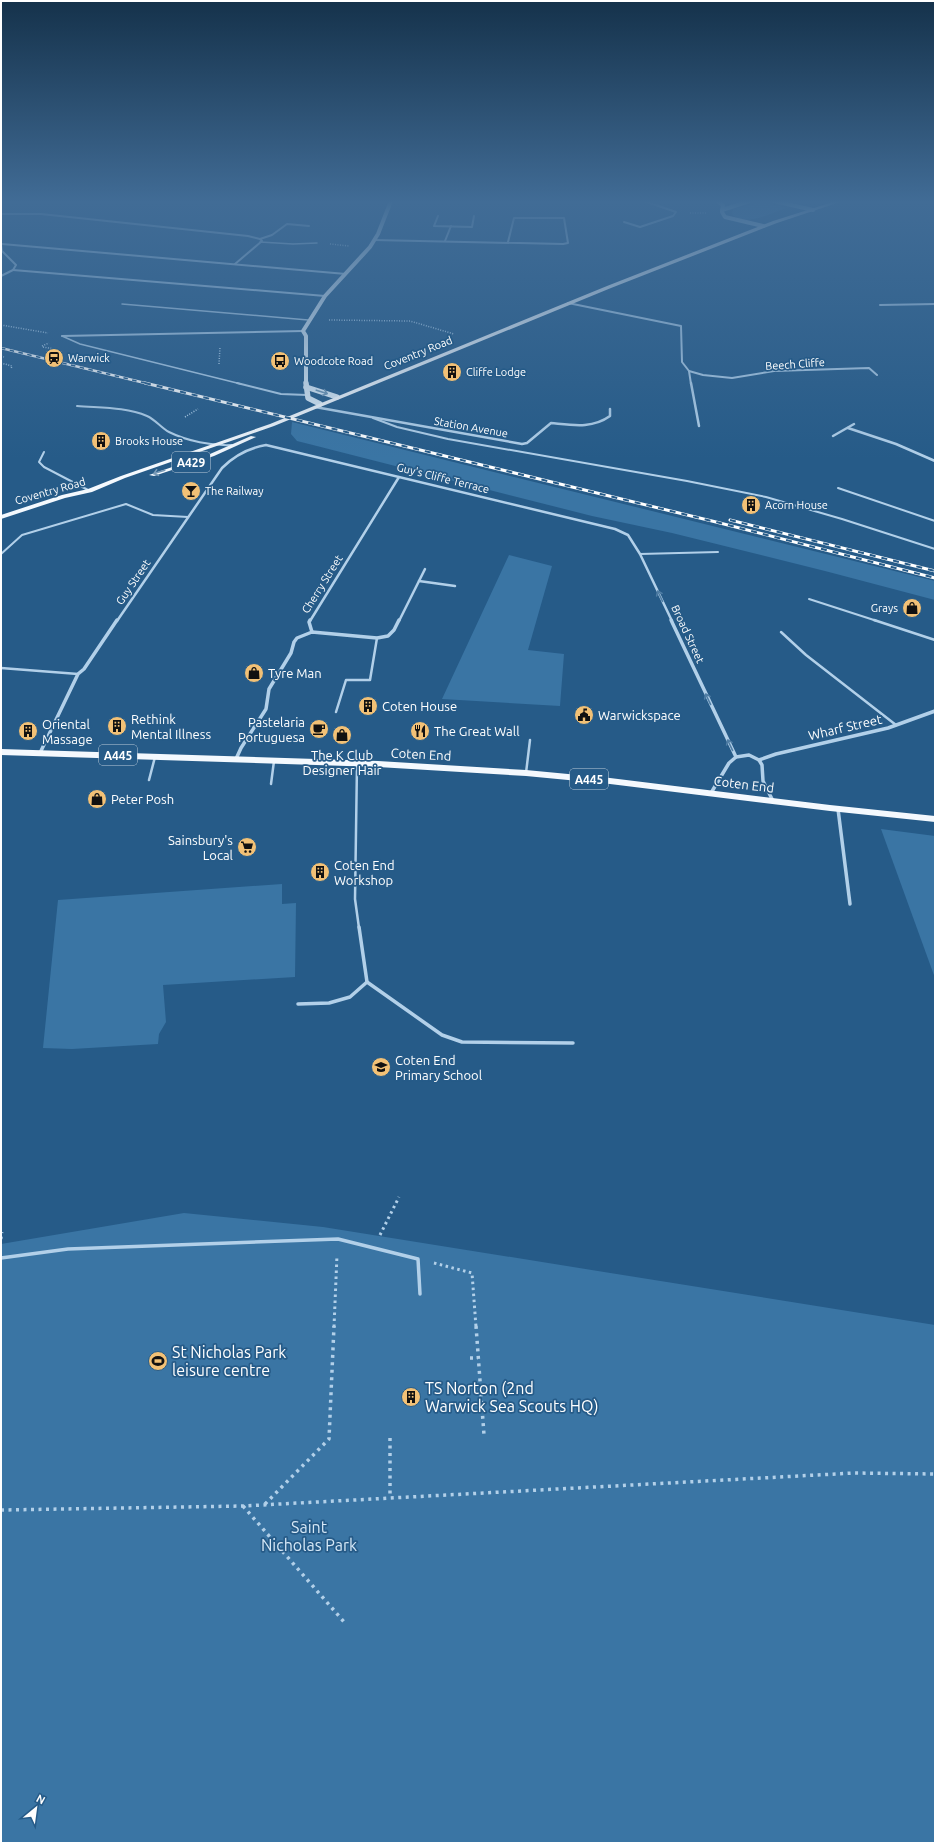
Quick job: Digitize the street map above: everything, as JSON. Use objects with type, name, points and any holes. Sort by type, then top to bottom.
[{"type":"main road","name":"Coventry Road","points":[[1,517],[50,501],[90,491],[123,477],[272,425],[317,405],[608,287]]},
{"type":"main road","name":"Coventry Road","points":[[105,485],[131,482],[212,455],[260,433],[272,425]]},
{"type":"main road","name":"Coten End","points":[[1,752],[236,759],[526,773],[711,793],[838,809]]},
{"type":"main road","name":"A445","points":[[838,809],[935,819]]},
{"type":"street","points":[[218,287],[325,296]]},
{"type":"street","points":[[303,331],[308,320],[325,296],[334,287]]},
{"type":"street","points":[[568,303],[681,326],[682,362],[689,371],[699,426]]},
{"type":"street","points":[[880,305],[935,304]]},
{"type":"street","points":[[62,336],[303,331]]},
{"type":"street","points":[[303,331],[306,336],[304,360],[308,398],[317,405]]},
{"type":"street","name":"Beech Cliffe","points":[[689,371],[703,375],[732,378],[774,371],[869,368],[877,375]]},
{"type":"street","points":[[306,387],[337,397]]},
{"type":"street","name":"Station Avenue","points":[[317,405],[369,417],[522,444],[527,443],[551,423],[588,425],[601,422],[610,416],[610,409]]},
{"type":"street","points":[[833,436],[854,424]]},
{"type":"street","points":[[848,428],[896,444],[935,461]]},
{"type":"street","name":"Guy's Cliffe Terrace","points":[[266,445],[615,529]]},
{"type":"street","name":"Guy Street","points":[[40,753],[78,674],[84,669],[225,464],[249,449],[266,445]]},
{"type":"street","name":"Cherry Street","points":[[236,759],[241,748],[266,709],[268,689],[291,653],[294,642],[297,638],[312,632],[309,622],[398,477]]},
{"type":"street","name":"Broad Street","points":[[615,529],[628,535],[640,554],[736,756]]},
{"type":"street","points":[[312,632],[377,638],[388,636],[392,633],[426,569]]},
{"type":"street","points":[[419,581],[455,586]]},
{"type":"street","name":"Wharf Street","points":[[760,760],[776,754],[896,724],[935,710]]},
{"type":"street","points":[[711,793],[729,763],[736,756],[749,755],[760,760],[762,765],[763,781],[773,801]]},
{"type":"street","points":[[838,809],[850,904]]},
{"type":"lane","points":[[122,304],[308,320]]},
{"type":"lane","points":[[62,336],[80,344],[218,379],[281,394],[308,395]]},
{"type":"lane","points":[[77,406],[142,414],[153,418],[168,431],[215,445],[222,446],[237,444]]},
{"type":"lane","points":[[369,417],[397,427],[434,436],[687,481],[766,497],[842,519],[935,550]]},
{"type":"lane","points":[[44,452],[39,462],[44,467],[90,491]]},
{"type":"lane","points":[[838,488],[935,521]]},
{"type":"lane","points":[[1,554],[22,535],[126,504],[153,515],[188,517]]},
{"type":"lane","points":[[640,554],[718,552]]},
{"type":"lane","points":[[810,599],[935,640]]},
{"type":"lane","points":[[781,632],[806,655],[896,724]]},
{"type":"lane","points":[[336,712],[346,680],[370,680],[377,638]]},
{"type":"lane","points":[[1,668],[78,674]]},
{"type":"lane","points":[[526,773],[530,740]]},
{"type":"lane","points":[[149,780],[155,757]]},
{"type":"lane","points":[[271,784],[274,761]]},
{"type":"lane","points":[[357,764],[355,899],[367,982],[398,1002],[442,1035],[462,1042],[573,1043]]},
{"type":"lane","points":[[298,1004],[329,1003],[350,998],[367,982]]},
{"type":"lane","points":[[1,1258],[68,1249],[270,1240],[338,1239],[418,1259],[420,1294]]},
{"type":"path","points":[[308,320],[410,321],[457,335]]},
{"type":"path","points":[[1,325],[62,336]]},
{"type":"path","points":[[218,379],[222,332]]},
{"type":"path","points":[[1,363],[12,366],[11,369]]},
{"type":"path","points":[[185,417],[198,409]]},
{"type":"path","points":[[366,1246],[380,1236],[399,1197]]},
{"type":"path","points":[[1,1239],[2,1232]]},
{"type":"path","points":[[265,1504],[329,1439],[338,1239]]},
{"type":"path","points":[[418,1259],[472,1273],[484,1436]]},
{"type":"path","points":[[470,1358],[478,1358]]},
{"type":"path","points":[[390,1438],[390,1498]]},
{"type":"path","points":[[1,1510],[243,1506],[854,1473],[935,1474]]},
{"type":"path","points":[[243,1506],[345,1623]]},
{"type":"green space","points":[[292,422],[935,581],[935,600],[825,571],[672,533],[592,516],[297,441],[291,434]]},
{"type":"green space","points":[[509,555],[552,566],[528,650],[564,654],[560,706],[442,699]]},
{"type":"green space","points":[[881,829],[935,836],[935,978]]},
{"type":"green space","points":[[282,884],[282,904],[296,903],[295,977],[163,985],[166,1022],[159,1034],[158,1044],[72,1049],[43,1048],[58,900]]},
{"type":"green space","name":"Saint Nicholas Park","points":[[184,1213],[323,1227],[935,1325],[935,1843],[1,1843],[1,1244]]},
{"type":"railway","points":[[1,348],[149,384]]},
{"type":"railway","points":[[145,383],[716,522],[935,578]]},
{"type":"railway","points":[[730,520],[935,571]]},
{"type":"place","name":"Warwick","points":[[54,358]]},
{"type":"place","name":"Woodcote Road","points":[[280,361]]},
{"type":"place","name":"Cliffe Lodge","points":[[452,372]]},
{"type":"place","name":"Brooks House","points":[[101,441]]},
{"type":"place","name":"The Railway","points":[[191,491]]},
{"type":"place","name":"Acorn House","points":[[751,505]]},
{"type":"place","name":"Grays","points":[[912,608]]},
{"type":"place","name":"Tyre Man","points":[[254,673]]},
{"type":"place","name":"Coten House","points":[[368,706]]},
{"type":"place","name":"Warwickspace","points":[[584,715]]},
{"type":"place","name":"Rethink Mental Illness","points":[[117,726]]},
{"type":"place","name":"Pastelaria Portuguesa","points":[[319,729]]},
{"type":"place","name":"Oriental Massage","points":[[28,731]]},
{"type":"place","name":"The Great Wall","points":[[420,731]]},
{"type":"place","name":"The K Club Designer Hair","points":[[342,735]]},
{"type":"place","name":"Peter Posh","points":[[97,799]]},
{"type":"place","name":"Sainsbury's Local","points":[[247,847]]},
{"type":"place","name":"Coten End Workshop","points":[[320,872]]},
{"type":"place","name":"Coten End Primary School","points":[[381,1067]]},
{"type":"place","name":"St Nicholas Park leisure centre","points":[[158,1361]]},
{"type":"place","name":"TS Norton (2nd Warwick Sea Scouts HQ)","points":[[411,1397]]}]
